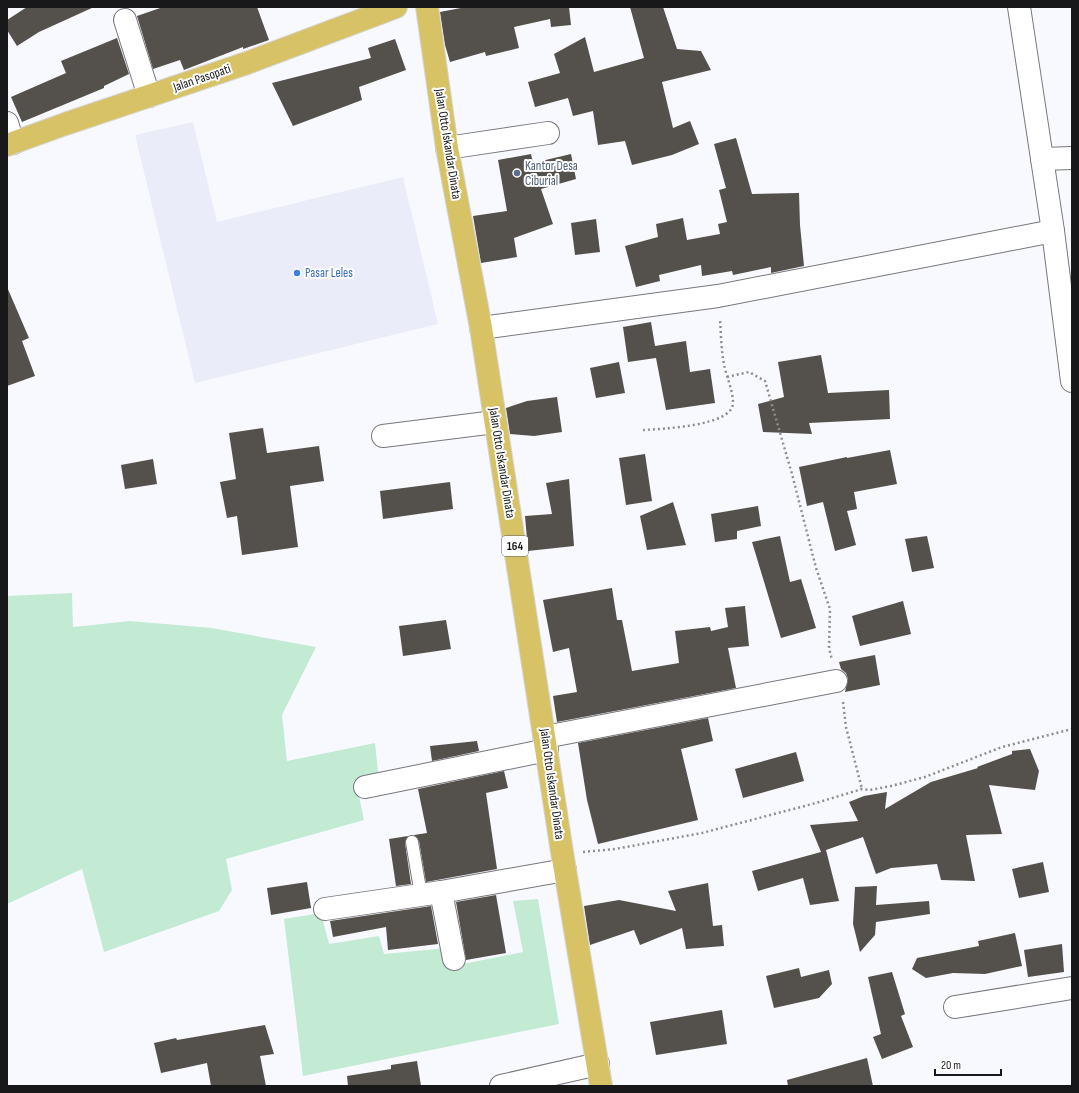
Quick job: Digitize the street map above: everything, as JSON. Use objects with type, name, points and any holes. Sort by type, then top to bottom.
[{"type":"main road","name":"Jalan Pasopati","points":[[9,137],[149,96],[246,63],[396,7]]},
{"type":"main road","name":"Jalan Otto Iskandar Dinata","points":[[427,7],[447,148],[481,328],[563,861],[601,1086]]},
{"type":"street","points":[[1020,7],[1072,381]]},
{"type":"street","points":[[125,20],[149,96]]},
{"type":"street","points":[[447,148],[548,132]]},
{"type":"street","points":[[1042,159],[1072,158]]},
{"type":"street","points":[[481,328],[718,296],[1052,231]]},
{"type":"street","points":[[383,436],[496,422]]},
{"type":"street","points":[[365,787],[546,743],[836,681]]},
{"type":"street","points":[[325,909],[431,893],[563,861]]},
{"type":"street","points":[[431,893],[454,959]]},
{"type":"street","points":[[955,1007],[1072,988]]},
{"type":"street","points":[[501,1086],[598,1064]]},
{"type":"lane","points":[[412,842],[431,893]]},
{"type":"path","points":[[643,430],[670,429],[723,418],[730,412],[734,403],[723,356],[718,296]]},
{"type":"path","points":[[727,377],[749,372],[765,381],[792,474],[816,568],[830,609],[829,648],[862,789]]},
{"type":"path","points":[[563,861],[615,849],[702,833],[816,803],[862,789],[870,790],[925,777],[1002,748],[1072,729]]},
{"type":"shaded area","name":"Pasar Leles","points":[[193,122],[217,222],[403,177],[438,324],[195,383],[135,135]]},
{"type":"green space","points":[[72,593],[73,627],[130,621],[212,628],[316,647],[282,715],[287,761],[375,743],[380,789],[358,791],[364,820],[226,859],[232,890],[219,911],[104,952],[82,869],[7,904],[7,596]]},
{"type":"green space","points":[[538,899],[559,1024],[303,1076],[284,919],[321,913],[329,944],[379,936],[384,954],[446,948],[448,967],[523,952],[513,901]]},
{"type":"building","points":[[27,7],[94,7],[39,32],[17,46],[7,30],[7,20]]},
{"type":"building","points":[[163,7],[257,7],[269,40],[243,49],[243,47],[184,70],[180,60],[153,69],[137,16]]},
{"type":"building","points":[[466,7],[569,7],[571,25],[551,27],[550,19],[514,27],[519,48],[486,56],[485,52],[450,62],[445,45],[440,12]]},
{"type":"building","points":[[630,7],[663,7],[677,49],[701,51],[711,70],[662,82],[673,128],[690,121],[699,144],[672,155],[632,165],[625,141],[598,145],[593,111],[573,116],[568,98],[535,107],[528,82],[560,73],[554,54],[585,37],[594,72],[644,58]]},
{"type":"building","points":[[117,38],[129,74],[104,86],[104,88],[22,122],[11,97],[66,73],[61,61]]},
{"type":"building","points":[[395,39],[406,70],[359,87],[362,100],[293,126],[272,83],[371,58],[368,48]]},
{"type":"building","points":[[736,138],[752,194],[799,193],[804,266],[771,273],[771,267],[733,275],[732,271],[702,276],[701,265],[659,275],[660,281],[636,287],[625,246],[658,237],[656,224],[683,218],[687,240],[720,234],[718,224],[727,222],[719,190],[726,188],[714,144]]},
{"type":"building","points":[[531,154],[533,163],[571,154],[576,179],[541,189],[553,224],[514,238],[517,257],[481,263],[473,216],[507,211],[498,160]]},
{"type":"building","points":[[596,219],[600,252],[575,255],[571,223]]},
{"type":"building","points":[[7,287],[29,338],[22,341],[35,376],[7,386]]},
{"type":"building","points":[[651,322],[655,346],[686,341],[690,372],[710,369],[715,403],[666,410],[656,358],[628,362],[623,327]]},
{"type":"building","points":[[821,355],[828,393],[889,390],[890,419],[809,423],[812,434],[763,432],[758,404],[784,397],[778,362]]},
{"type":"building","points":[[619,362],[625,393],[596,398],[590,368]]},
{"type":"building","points":[[557,397],[562,432],[534,436],[510,434],[506,408],[527,401]]},
{"type":"building","points":[[263,428],[267,453],[319,446],[324,481],[290,486],[298,547],[242,555],[237,516],[227,518],[220,482],[236,479],[229,433]]},
{"type":"building","points":[[890,450],[897,484],[854,492],[857,509],[847,511],[856,545],[835,551],[823,502],[807,506],[799,467]]},
{"type":"building","points":[[645,454],[652,501],[626,505],[619,458]]},
{"type":"building","points":[[153,459],[157,484],[125,489],[121,465]]},
{"type":"building","points":[[569,479],[574,546],[528,551],[525,516],[552,514],[546,483]]},
{"type":"building","points":[[450,482],[453,509],[383,519],[380,491]]},
{"type":"building","points":[[673,502],[686,545],[647,550],[640,516]]},
{"type":"building","points":[[758,506],[761,526],[737,531],[737,539],[715,542],[711,514]]},
{"type":"building","points":[[780,536],[790,582],[801,579],[816,628],[781,638],[752,542]]},
{"type":"building","points":[[927,536],[934,568],[912,572],[905,539]]},
{"type":"building","points":[[612,588],[617,620],[622,620],[632,671],[679,663],[675,631],[710,627],[711,631],[728,627],[725,608],[745,606],[749,646],[728,648],[736,688],[557,722],[553,696],[577,692],[569,648],[553,652],[543,600]]},
{"type":"building","points":[[903,601],[911,634],[860,646],[852,616]]},
{"type":"building","points":[[446,620],[451,649],[403,656],[399,626]]},
{"type":"building","points":[[875,655],[880,685],[845,692],[848,679],[846,673],[841,669],[839,662]]},
{"type":"building","points":[[708,718],[713,741],[681,749],[698,820],[598,844],[587,800],[578,743]]},
{"type":"building","points":[[477,741],[479,751],[432,761],[430,746]]},
{"type":"building","points":[[1030,749],[1039,771],[1035,790],[989,785],[1002,834],[966,835],[975,881],[941,880],[937,864],[891,868],[876,874],[863,837],[826,850],[839,901],[810,905],[803,878],[758,891],[752,871],[821,852],[810,825],[858,821],[849,802],[864,796],[887,792],[885,809],[931,782],[978,768],[977,767],[1012,754],[1012,751]]},
{"type":"building","points":[[796,752],[804,781],[743,798],[735,769]]},
{"type":"building","points":[[504,771],[508,788],[486,793],[497,869],[426,882],[419,841],[414,835],[427,833],[418,789]]},
{"type":"building","points":[[408,836],[405,843],[411,884],[396,886],[389,839]]},
{"type":"building","points":[[1043,862],[1049,892],[1019,898],[1012,869]]},
{"type":"building","points":[[307,882],[311,908],[271,915],[267,888]]},
{"type":"building","points":[[708,883],[713,926],[722,925],[724,946],[686,949],[682,928],[640,945],[634,930],[590,945],[584,906],[619,900],[676,911],[668,891]]},
{"type":"building","points":[[877,886],[876,905],[929,901],[930,914],[876,922],[875,935],[860,952],[853,924],[855,887]]},
{"type":"building","points":[[496,895],[506,953],[466,960],[456,902]]},
{"type":"building","points":[[431,906],[438,944],[388,950],[386,927],[333,937],[330,921]]},
{"type":"building","points":[[1015,933],[1022,966],[985,974],[953,973],[926,978],[912,969],[917,958],[979,946],[978,941]]},
{"type":"building","points":[[1062,944],[1064,972],[1028,977],[1024,950]]},
{"type":"building","points":[[799,968],[801,977],[829,970],[832,984],[819,998],[774,1008],[766,976]]},
{"type":"building","points":[[892,972],[905,1014],[901,1016],[913,1047],[882,1059],[873,1037],[881,1034],[868,977]]},
{"type":"building","points":[[722,1010],[727,1044],[656,1055],[650,1022]]},
{"type":"building","points":[[265,1025],[274,1054],[260,1056],[266,1086],[211,1086],[207,1063],[161,1073],[154,1043],[176,1038],[177,1040]]},
{"type":"building","points":[[867,1058],[873,1086],[788,1086],[787,1080]]},
{"type":"building","points":[[417,1061],[421,1086],[348,1086],[347,1076],[391,1069],[391,1065]]},
{"type":"place","name":"Kantor Desa Ciburial","points":[[517,173]]},
{"type":"place","name":"Pasar Leles","points":[[297,273]]}]
